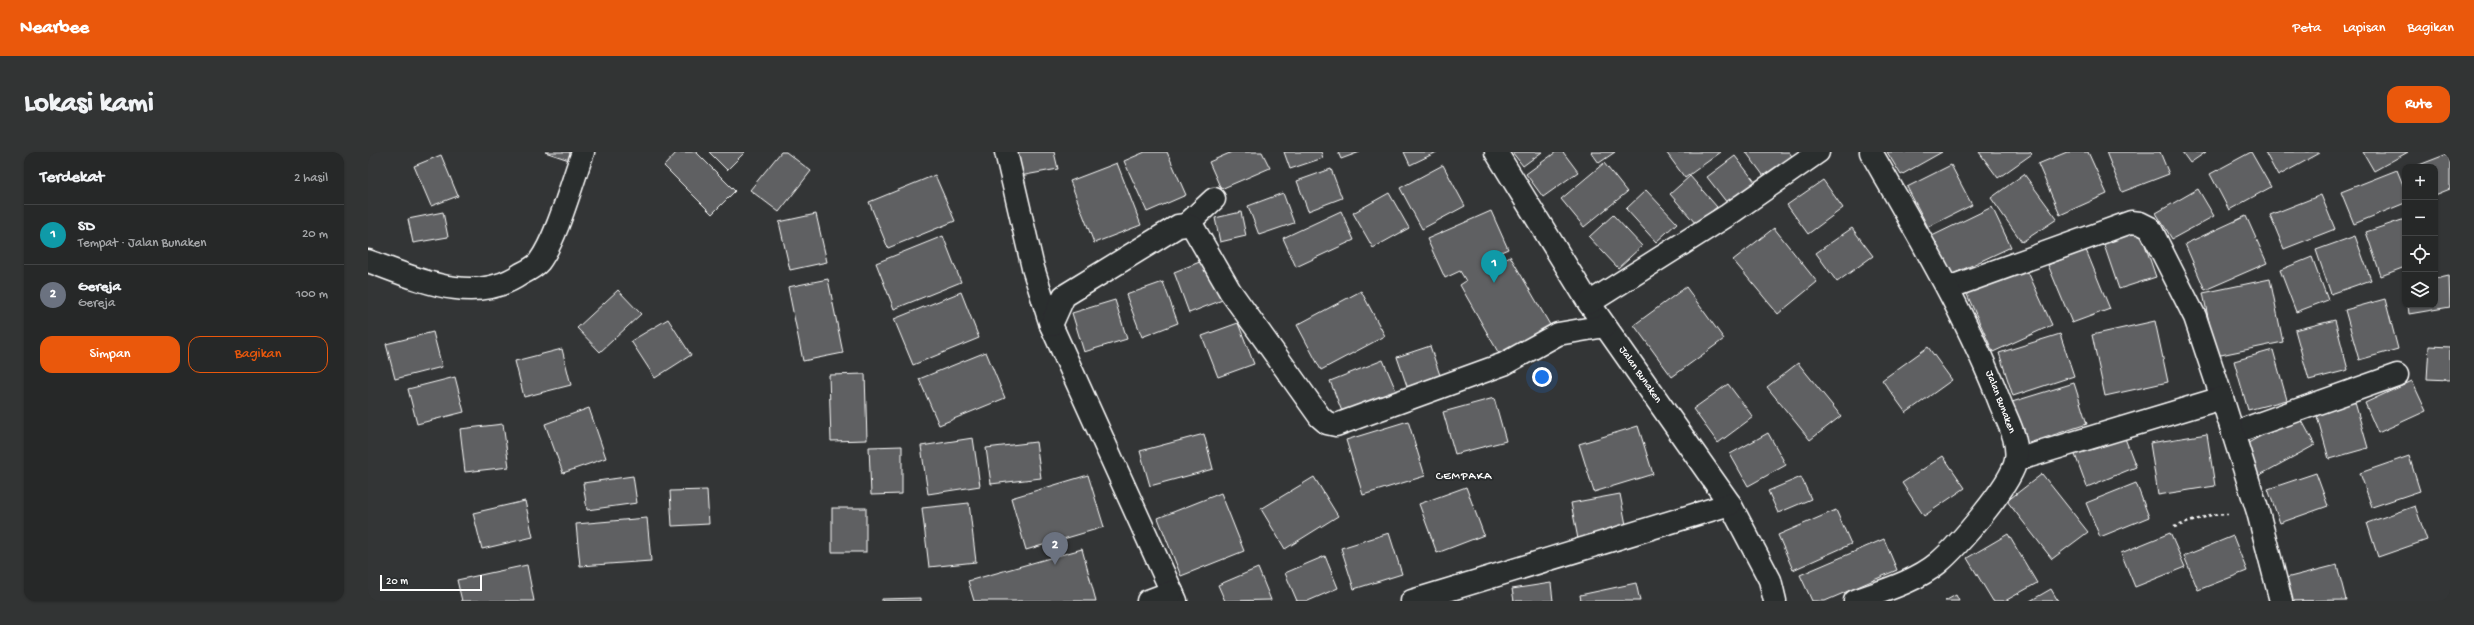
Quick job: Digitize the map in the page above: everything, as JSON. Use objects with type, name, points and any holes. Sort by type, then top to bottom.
[{"type":"street","points":[[368,261],[443,287],[473,290],[511,281],[538,263],[556,228],[583,152]]},
{"type":"street","points":[[1006,152],[1033,268],[1052,325],[1174,597],[1148,601]]},
{"type":"street","name":"Jalan Bunaken","points":[[1496,152],[1589,303],[1730,504],[1770,580],[1775,601]]},
{"type":"street","points":[[1589,303],[1728,215],[1818,152]]},
{"type":"street","name":"Jalan Bunaken","points":[[1871,152],[1948,288],[1985,363],[2013,437],[2016,460]]},
{"type":"street","points":[[1186,225],[1214,200]]},
{"type":"street","points":[[1948,288],[2131,222],[2140,223],[2150,228],[2195,317],[2258,512],[2281,601]]},
{"type":"street","points":[[1052,325],[1064,296],[1178,226],[1186,225],[1193,227],[1230,291],[1320,417],[1336,425],[1504,364],[1558,334],[1605,326]]},
{"type":"street","points":[[2233,433],[2397,375]]},
{"type":"street","points":[[1855,601],[1919,575],[1938,563],[1979,518],[2004,485],[2016,460],[2222,398]]},
{"type":"street","points":[[1412,601],[1730,504]]},
{"type":"path","points":[[2174,527],[2211,515],[2258,512]]},
{"type":"building","points":[[545,152],[576,152],[572,161]]},
{"type":"building","points":[[677,152],[696,152],[735,191],[712,214],[664,166]]},
{"type":"building","points":[[709,152],[745,152],[727,170]]},
{"type":"building","points":[[781,152],[786,152],[811,171],[779,212],[750,190]]},
{"type":"building","points":[[1015,152],[1054,152],[1058,169],[1020,176]]},
{"type":"building","points":[[1145,152],[1167,152],[1186,195],[1147,212],[1124,161]]},
{"type":"building","points":[[1232,152],[1262,152],[1270,168],[1221,189],[1209,162]]},
{"type":"building","points":[[1284,152],[1321,152],[1323,158],[1290,169]]},
{"type":"building","points":[[1338,152],[1360,152],[1341,159]]},
{"type":"building","points":[[1404,152],[1437,152],[1410,165]]},
{"type":"building","points":[[1512,152],[1542,152],[1523,166]]},
{"type":"building","points":[[1556,152],[1563,152],[1578,172],[1543,197],[1526,174]]},
{"type":"building","points":[[1591,152],[1615,152],[1599,163]]},
{"type":"building","points":[[1666,152],[1721,152],[1685,178]]},
{"type":"building","points":[[1746,152],[1789,152],[1796,162],[1769,183]]},
{"type":"building","points":[[1887,152],[1942,152],[1901,175]]},
{"type":"building","points":[[1979,152],[2030,152],[2032,154],[1998,178]]},
{"type":"building","points":[[2067,152],[2088,152],[2107,194],[2060,215],[2038,164]]},
{"type":"building","points":[[2106,152],[2160,152],[2169,174],[2122,192]]},
{"type":"building","points":[[2182,152],[2206,152],[2190,163]]},
{"type":"building","points":[[2251,152],[2271,187],[2229,210],[2210,174]]},
{"type":"building","points":[[2265,152],[2319,152],[2320,153],[2278,176]]},
{"type":"building","points":[[2363,152],[2408,152],[2374,171]]},
{"type":"building","points":[[2450,153],[2450,189],[2438,194],[2438,164],[2422,164]]},
{"type":"building","points":[[441,155],[458,196],[431,206],[414,166]]},
{"type":"building","points":[[1735,156],[1759,187],[1731,208],[1707,177]]},
{"type":"building","points":[[1117,163],[1141,225],[1094,243],[1070,181]]},
{"type":"building","points":[[1604,163],[1627,192],[1584,227],[1561,199]]},
{"type":"building","points":[[1443,165],[1465,206],[1422,229],[1400,188]]},
{"type":"building","points":[[1951,165],[1972,205],[1928,227],[1907,187]]},
{"type":"building","points":[[1331,169],[1342,198],[1308,211],[1297,181]]},
{"type":"building","points":[[2397,170],[2402,182],[2402,204],[2354,224],[2341,192]]},
{"type":"building","points":[[2024,174],[2057,219],[2022,242],[1991,198]]},
{"type":"building","points":[[935,175],[955,221],[888,248],[869,202]]},
{"type":"building","points":[[1690,176],[1717,207],[1696,224],[1670,194]]},
{"type":"building","points":[[1823,180],[1843,208],[1808,234],[1787,205]]},
{"type":"building","points":[[2198,189],[2214,216],[2172,239],[2156,213]]},
{"type":"building","points":[[1646,190],[1677,223],[1656,242],[1626,209]]},
{"type":"building","points":[[1283,193],[1294,223],[1259,235],[1248,206]]},
{"type":"building","points":[[1389,193],[1409,228],[1373,248],[1353,213]]},
{"type":"building","points":[[2321,195],[2335,229],[2284,249],[2270,215]]},
{"type":"building","points":[[1992,207],[2011,247],[1951,275],[1932,236]]},
{"type":"building","points":[[1341,211],[1354,240],[1296,267],[1283,238]]},
{"type":"building","points":[[1491,211],[1508,249],[1501,252],[1505,259],[1510,256],[1553,330],[1502,359],[1460,285],[1466,281],[1460,271],[1445,278],[1427,239]]},
{"type":"building","points":[[443,212],[448,237],[413,243],[408,219]]},
{"type":"building","points":[[1241,212],[1246,236],[1220,242],[1215,218]]},
{"type":"building","points":[[816,214],[827,262],[790,270],[779,222]]},
{"type":"building","points":[[1613,215],[1642,246],[1618,268],[1589,237]]},
{"type":"building","points":[[2246,216],[2267,263],[2205,290],[2185,244]]},
{"type":"building","points":[[2402,220],[2402,268],[2381,276],[2366,232]]},
{"type":"building","points":[[1774,228],[1817,282],[1778,314],[1733,260]]},
{"type":"building","points":[[1852,228],[1873,256],[1837,282],[1816,253]]},
{"type":"building","points":[[2140,230],[2156,277],[2119,289],[2103,242]]},
{"type":"building","points":[[943,236],[961,282],[894,309],[876,263]]},
{"type":"building","points":[[2355,236],[2371,280],[2331,294],[2316,250]]},
{"type":"building","points":[[2086,250],[2110,309],[2072,323],[2048,265]]},
{"type":"building","points":[[2312,257],[2328,300],[2296,312],[2280,270]]},
{"type":"building","points":[[1210,258],[1225,299],[1189,313],[1174,272]]},
{"type":"building","points":[[2023,261],[2052,325],[1993,352],[1964,288]]},
{"type":"building","points":[[2449,276],[2450,307],[2409,314],[2408,308],[2438,308],[2438,278]]},
{"type":"building","points":[[828,279],[843,353],[803,361],[788,287]]},
{"type":"building","points":[[2270,279],[2283,342],[2216,356],[2203,293]]},
{"type":"building","points":[[1163,282],[1178,323],[1142,337],[1126,295]]},
{"type":"building","points":[[1686,287],[1724,339],[1672,377],[1634,325]]},
{"type":"building","points":[[618,290],[641,314],[600,352],[577,328]]},
{"type":"building","points":[[1361,291],[1385,336],[1321,370],[1297,325]]},
{"type":"building","points":[[961,292],[979,338],[913,365],[894,319]]},
{"type":"building","points":[[2385,299],[2398,349],[2359,360],[2345,310]]},
{"type":"building","points":[[1115,300],[1127,339],[1084,352],[1072,313]]},
{"type":"building","points":[[668,319],[691,355],[655,378],[631,341]]},
{"type":"building","points":[[2335,320],[2348,370],[2309,380],[2295,330]]},
{"type":"building","points":[[2155,321],[2168,382],[2105,396],[2092,335]]},
{"type":"building","points":[[1238,323],[1254,364],[1218,377],[1202,336]]},
{"type":"building","points":[[433,332],[442,367],[395,379],[386,344]]},
{"type":"building","points":[[2060,334],[2074,376],[2013,396],[1999,353]]},
{"type":"building","points":[[1430,346],[1443,384],[1410,395],[1397,357]]},
{"type":"building","points":[[2429,346],[2450,347],[2450,380],[2427,379]]},
{"type":"building","points":[[1928,347],[1952,380],[1906,413],[1882,380]]},
{"type":"building","points":[[562,349],[571,385],[524,397],[515,361]]},
{"type":"building","points":[[2273,350],[2287,400],[2248,410],[2234,361]]},
{"type":"building","points":[[986,352],[1005,398],[939,425],[919,379]]},
{"type":"building","points":[[1383,360],[1397,393],[1343,414],[1330,381]]},
{"type":"building","points":[[1798,363],[1841,416],[1810,440],[1767,387]]},
{"type":"building","points":[[865,374],[867,440],[831,441],[829,375]]},
{"type":"building","points":[[455,377],[464,412],[417,424],[408,389]]},
{"type":"building","points":[[2412,381],[2426,411],[2378,433],[2365,403]]},
{"type":"building","points":[[2074,383],[2087,424],[2026,444],[2012,402]]},
{"type":"building","points":[[1728,384],[1753,417],[1718,443],[1693,409]]},
{"type":"building","points":[[1494,398],[1506,441],[1455,454],[1443,412]]},
{"type":"building","points":[[2354,399],[2368,448],[2329,459],[2315,409]]},
{"type":"building","points":[[589,408],[606,458],[563,473],[545,424]]},
{"type":"building","points":[[2299,415],[2315,445],[2258,476],[2241,447]]},
{"type":"building","points":[[1408,421],[1425,476],[1363,495],[1346,440]]},
{"type":"building","points":[[503,424],[509,467],[465,472],[460,429]]},
{"type":"building","points":[[1638,426],[1653,474],[1594,492],[1579,444]]},
{"type":"building","points":[[1768,433],[1786,465],[1748,486],[1730,454]]},
{"type":"building","points":[[2123,433],[2136,467],[2087,487],[2074,452]]},
{"type":"building","points":[[1204,434],[1213,469],[1150,486],[1140,451]]},
{"type":"building","points":[[2207,434],[2215,486],[2158,495],[2150,443]]},
{"type":"building","points":[[973,438],[980,486],[928,494],[921,446]]},
{"type":"building","points":[[1036,442],[1041,478],[991,484],[986,448]]},
{"type":"building","points":[[902,446],[902,494],[871,495],[869,447]]},
{"type":"building","points":[[1943,456],[1965,488],[1924,516],[1902,483]]},
{"type":"building","points":[[2409,456],[2420,491],[2372,507],[2360,473]]},
{"type":"building","points":[[2316,473],[2328,506],[2280,523],[2268,489]]},
{"type":"building","points":[[2042,474],[2088,532],[2052,559],[2007,501]]},
{"type":"building","points":[[1088,475],[1104,527],[1026,550],[1011,498]]},
{"type":"building","points":[[633,476],[637,503],[587,510],[583,483]]},
{"type":"building","points":[[1314,477],[1338,516],[1285,549],[1261,509]]},
{"type":"building","points":[[1801,477],[1811,499],[1778,513],[1768,491]]},
{"type":"building","points":[[2136,483],[2149,517],[2100,537],[2086,503]]},
{"type":"building","points":[[1466,487],[1484,535],[1437,553],[1419,504]]},
{"type":"building","points":[[707,490],[709,524],[672,526],[670,491]]},
{"type":"building","points":[[1221,493],[1244,551],[1181,576],[1158,518]]},
{"type":"building","points":[[1620,494],[1627,530],[1578,539],[1571,503]]},
{"type":"building","points":[[525,501],[533,537],[482,549],[473,513]]},
{"type":"building","points":[[969,503],[976,562],[929,567],[922,508]]},
{"type":"building","points":[[2415,506],[2427,540],[2378,557],[2367,523]]},
{"type":"building","points":[[832,508],[866,508],[866,552],[832,552]]},
{"type":"building","points":[[1836,510],[1851,544],[1793,570],[1778,535]]},
{"type":"building","points":[[647,518],[651,561],[580,566],[576,524]]},
{"type":"building","points":[[1389,533],[1402,574],[1354,589],[1341,548]]},
{"type":"building","points":[[2170,533],[2185,567],[2135,587],[2121,553]]},
{"type":"building","points":[[2008,534],[2037,583],[2005,601],[1993,601],[1967,558]]},
{"type":"building","points":[[2233,536],[2247,571],[2198,590],[2184,556]]},
{"type":"building","points":[[1884,539],[1897,570],[1825,601],[1812,601],[1800,575]]},
{"type":"building","points":[[1082,549],[1096,601],[974,601],[968,581]]},
{"type":"building","points":[[1325,556],[1338,588],[1308,601],[1297,601],[1285,573]]},
{"type":"building","points":[[527,565],[534,601],[462,601],[457,580]]},
{"type":"building","points":[[2337,565],[2346,600],[2283,601],[2278,580]]},
{"type":"building","points":[[1258,568],[1271,600],[1225,601],[1218,585]]},
{"type":"building","points":[[1551,583],[1553,601],[1514,601],[1512,589]]},
{"type":"building","points":[[1636,583],[1640,601],[1581,601],[1580,595]]},
{"type":"building","points":[[2051,589],[2058,601],[2030,601]]},
{"type":"building","points":[[1956,595],[1959,601],[1945,601]]},
{"type":"building","points":[[921,598],[921,601],[882,601],[882,599]]},
{"type":"place","name":"SD","points":[[1494,283]]},
{"type":"place","name":"Gereja","points":[[1055,565]]},
{"type":"district","name":"CEMPAKA","points":[[1464,477]]}]
